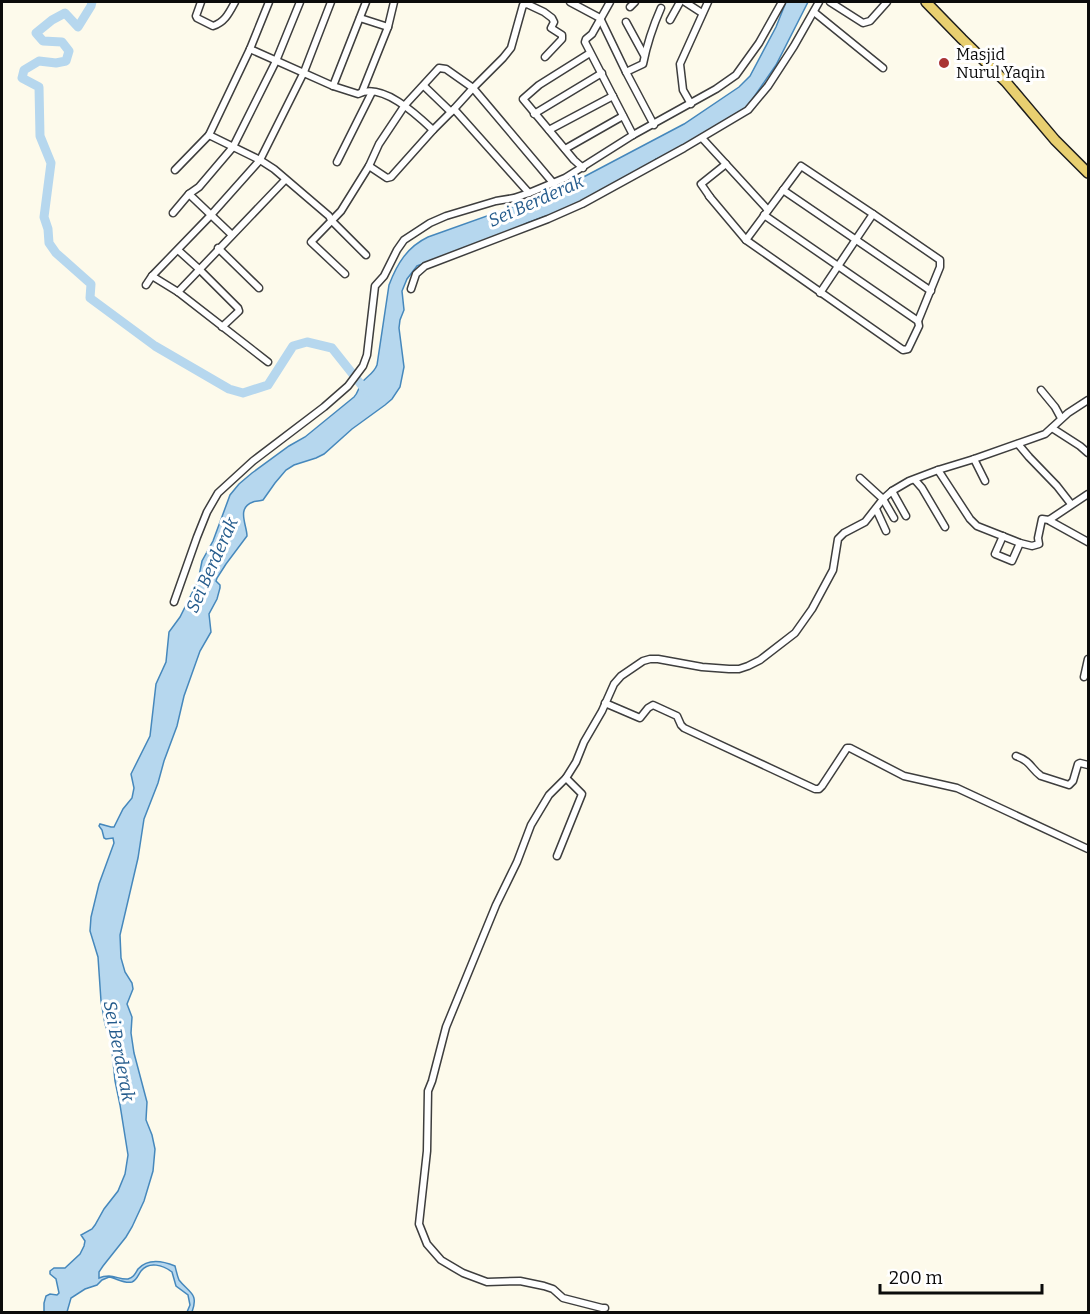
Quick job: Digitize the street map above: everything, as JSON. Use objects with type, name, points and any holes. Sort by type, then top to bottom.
[{"type":"main road","points":[[926,2],[1013,90],[1055,140],[1089,172]]},
{"type":"street","points":[[201,2],[197,18],[213,26],[226,18],[235,2]]},
{"type":"street","points":[[176,170],[209,135],[250,49],[269,2]]},
{"type":"street","points":[[173,213],[233,147],[276,61],[300,2]]},
{"type":"street","points":[[146,285],[260,160],[303,72],[331,2]]},
{"type":"street","points":[[333,86],[366,2]]},
{"type":"street","points":[[362,92],[388,27],[394,2]]},
{"type":"street","points":[[570,2],[600,18],[654,125]]},
{"type":"street","points":[[610,2],[592,34],[586,39],[586,46],[633,135]]},
{"type":"street","points":[[630,7],[635,2]]},
{"type":"street","points":[[670,20],[680,2]]},
{"type":"street","points":[[685,2],[702,14]]},
{"type":"street","points":[[691,104],[684,90],[680,64],[708,2]]},
{"type":"street","points":[[174,602],[196,537],[218,493],[253,461],[348,386],[363,366],[367,355],[375,286],[384,276],[397,250],[405,240],[416,231],[446,216],[514,198],[554,184],[633,135],[716,89],[736,75],[759,43],[782,2]]},
{"type":"street","points":[[411,289],[416,274],[424,266],[582,204],[748,110],[768,86],[819,2]]},
{"type":"street","points":[[830,2],[863,23],[870,21],[887,2]]},
{"type":"street","points":[[369,166],[390,178],[511,48],[521,11],[527,3],[552,18],[554,22],[551,28],[562,35],[545,57]]},
{"type":"street","points":[[626,72],[643,64],[645,48],[662,8]]},
{"type":"street","points":[[814,12],[883,68]]},
{"type":"street","points":[[360,18],[388,27]]},
{"type":"street","points":[[626,22],[644,56]]},
{"type":"street","points":[[250,49],[333,86],[358,94],[362,92],[379,93],[405,105],[433,130]]},
{"type":"street","points":[[583,168],[534,114],[523,98],[548,79],[590,53]]},
{"type":"street","points":[[345,274],[311,243],[341,211],[405,105],[441,68],[446,69],[473,88],[554,184]]},
{"type":"street","points":[[534,114],[602,73]]},
{"type":"street","points":[[424,86],[453,111],[529,193]]},
{"type":"street","points":[[338,162],[372,92]]},
{"type":"street","points":[[549,130],[613,96]]},
{"type":"street","points":[[565,149],[623,116]]},
{"type":"street","points":[[209,135],[260,160],[274,170],[329,216],[366,255]]},
{"type":"street","points":[[702,138],[766,213],[838,267],[918,321]]},
{"type":"street","points":[[726,164],[701,184],[746,240],[903,350],[908,349],[919,326],[918,321],[940,267],[940,260],[802,166],[746,240]]},
{"type":"street","points":[[178,292],[285,180]]},
{"type":"street","points":[[783,190],[931,291]]},
{"type":"street","points":[[189,194],[232,235]]},
{"type":"street","points":[[820,293],[873,214]]},
{"type":"street","points":[[218,248],[259,288]]},
{"type":"street","points":[[178,250],[238,308],[239,311],[222,327]]},
{"type":"street","points":[[152,276],[178,292],[268,362]]},
{"type":"street","points":[[1041,390],[1055,407],[1061,419]]},
{"type":"street","points":[[605,1308],[563,1298],[553,1289],[544,1286],[520,1281],[487,1282],[466,1274],[441,1260],[427,1244],[419,1224],[427,1151],[428,1091],[446,1028],[531,825],[549,795],[566,778],[576,762],[614,684],[621,676],[643,661],[658,659],[729,669],[739,669],[760,660],[795,633],[812,609],[831,574],[836,546],[841,536],[865,522],[892,491],[938,470],[1045,434],[1061,419],[1089,400]]},
{"type":"street","points":[[1053,427],[1089,453]]},
{"type":"street","points":[[1018,444],[1071,504]]},
{"type":"street","points":[[974,459],[985,481]]},
{"type":"street","points":[[938,470],[978,527],[1032,546],[1038,544],[1040,521],[1043,519],[1089,542]]},
{"type":"street","points":[[860,478],[883,499],[894,518]]},
{"type":"street","points":[[915,480],[945,527]]},
{"type":"street","points":[[892,491],[906,516]]},
{"type":"street","points":[[1049,520],[1089,494]]},
{"type":"street","points":[[876,509],[885,531]]},
{"type":"street","points":[[1003,536],[995,554],[1011,564],[1020,543]]},
{"type":"street","points":[[1083,676],[1089,659]]},
{"type":"street","points":[[605,703],[640,718],[652,705],[677,716],[684,728],[815,789],[822,786],[847,748],[850,748],[904,776],[957,788],[1089,849]]},
{"type":"street","points":[[1016,756],[1030,763],[1041,776],[1069,784],[1072,782],[1078,764],[1089,765]]},
{"type":"street","points":[[557,856],[582,794],[566,778]]},
{"type":"water","name":"Sei Berderak","points":[[786,2],[808,2],[776,65],[747,107],[664,157],[656,159],[616,185],[527,223],[507,234],[493,237],[417,266],[407,279],[402,291],[404,310],[399,328],[404,367],[400,387],[392,399],[352,429],[324,454],[286,470],[263,500],[253,502],[245,508],[247,536],[216,581],[220,588],[209,614],[211,632],[200,651],[158,783],[144,819],[138,858],[120,935],[121,958],[133,989],[127,1004],[132,1017],[131,1033],[134,1053],[147,1102],[146,1120],[155,1149],[153,1171],[144,1201],[126,1237],[99,1272],[99,1278],[109,1276],[128,1279],[146,1263],[166,1263],[175,1266],[179,1280],[194,1297],[194,1306],[192,1312],[187,1312],[190,1305],[188,1295],[176,1286],[172,1272],[164,1267],[152,1265],[144,1268],[132,1282],[123,1282],[109,1277],[85,1289],[71,1298],[67,1312],[44,1312],[46,1296],[59,1293],[56,1279],[50,1271],[54,1268],[65,1268],[80,1254],[85,1241],[81,1235],[92,1229],[118,1191],[125,1174],[128,1155],[115,1081],[111,1041],[101,1001],[98,957],[90,931],[99,884],[114,843],[113,838],[104,838],[99,826],[100,824],[114,827],[123,809],[132,798],[134,788],[131,774],[150,736],[156,684],[166,662],[169,632],[180,617],[198,581],[202,561],[213,541],[230,495],[252,473],[305,437],[354,397],[363,381],[374,371],[377,365],[389,285],[399,263],[414,246],[428,237],[557,191],[684,124],[739,87],[750,76],[776,27]]},
{"type":"waterway","points":[[92,2],[78,27],[65,13],[36,33],[43,41],[62,42],[69,51],[66,61],[56,63],[39,61],[24,70],[22,78],[39,87],[40,136],[51,163],[44,217],[49,243],[56,253],[91,284],[90,298],[155,346],[229,389],[243,393],[268,385],[293,346],[307,342],[332,348],[367,392]]},
{"type":"place","name":"Masjid Nurul Yaqin","points":[[944,63]]}]
